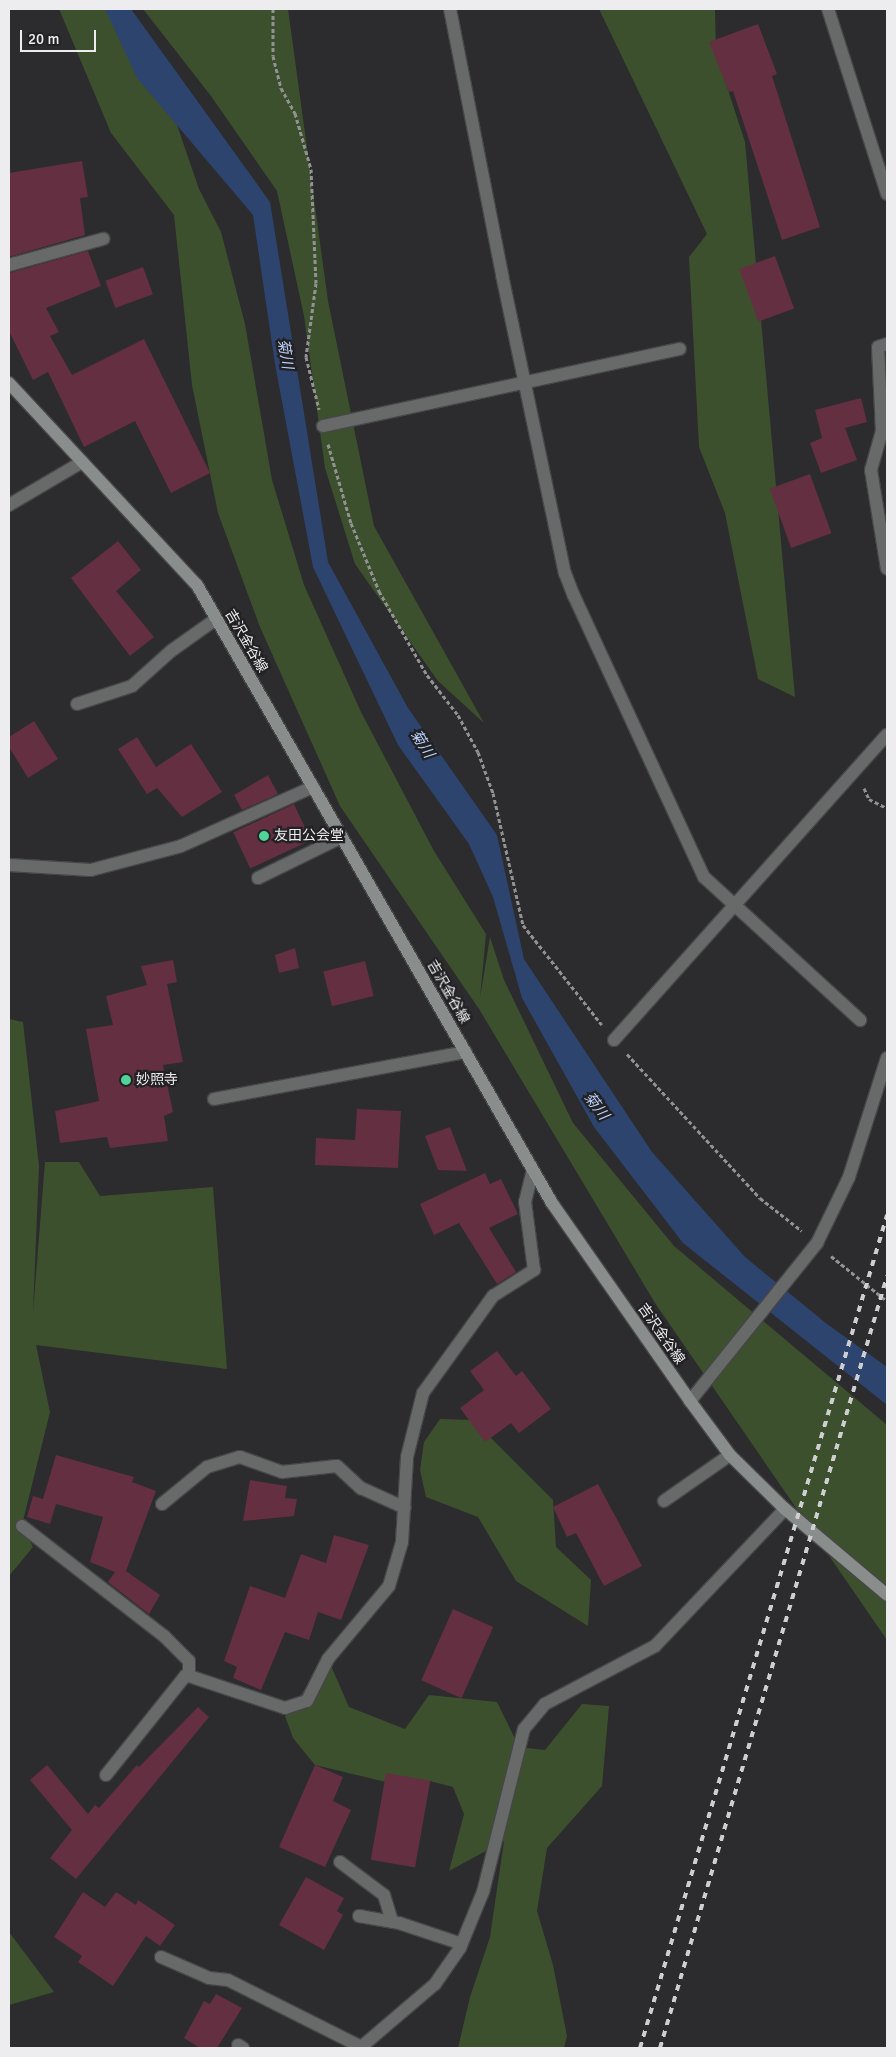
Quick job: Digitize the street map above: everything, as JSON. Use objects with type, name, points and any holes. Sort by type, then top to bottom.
[{"type":"main road","name":"吉沢金谷線","points":[[9,383],[196,585],[552,1203],[690,1401],[730,1455],[785,1510],[887,1594]]},
{"type":"street","points":[[450,9],[565,573],[574,596],[684,840],[704,877],[860,1020]]},
{"type":"street","points":[[828,9],[887,194]]},
{"type":"street","points":[[9,265],[103,239]]},
{"type":"street","points":[[887,344],[878,347],[882,431],[871,470],[887,569]]},
{"type":"street","points":[[323,426],[680,349]]},
{"type":"street","points":[[9,505],[82,462]]},
{"type":"street","points":[[77,704],[112,689],[132,686],[171,651],[216,619]]},
{"type":"street","points":[[614,1040],[734,905],[856,773],[887,734]]},
{"type":"street","points":[[9,865],[100,867],[181,846],[313,787]]},
{"type":"street","points":[[258,878],[342,837]]},
{"type":"street","points":[[214,1099],[466,1052]]},
{"type":"street","points":[[690,1401],[748,1324],[816,1243],[849,1177],[887,1058]]},
{"type":"street","points":[[189,1676],[285,1708],[307,1701],[328,1659],[389,1586],[402,1542],[407,1457],[424,1393],[493,1296],[534,1270],[525,1202],[533,1170]]},
{"type":"street","points":[[664,1501],[730,1455]]},
{"type":"street","points":[[162,1504],[207,1467],[240,1457],[282,1472],[337,1466],[361,1488],[405,1508]]},
{"type":"street","points":[[161,1957],[209,1978],[228,1980],[360,2048],[435,1984],[462,1944],[483,1892],[524,1729],[545,1704],[655,1646],[785,1510]]},
{"type":"street","points":[[22,1526],[164,1636],[189,1661],[189,1676],[106,1775]]},
{"type":"street","points":[[340,1862],[384,1895],[392,1922]]},
{"type":"street","points":[[359,1916],[392,1922],[462,1944]]},
{"type":"path","points":[[273,9],[273,56],[281,88],[295,113],[311,169],[316,283],[306,357],[323,426],[351,523],[379,590],[427,675],[458,715],[478,752],[493,792],[523,926],[614,1040],[760,1198],[887,1301]]},
{"type":"path","points":[[856,773],[869,799],[887,808]]},
{"type":"green space","points":[[59,9],[120,9],[177,125],[199,189],[221,232],[245,324],[272,480],[304,585],[361,712],[434,851],[486,934],[480,998],[490,937],[504,980],[573,1123],[674,1246],[887,1425],[887,1640],[655,1303],[479,1009],[340,806],[260,627],[218,513],[192,385],[174,215],[111,133]]},
{"type":"green space","points":[[143,9],[288,9],[328,301],[374,526],[484,723],[438,681],[355,564],[325,468],[304,316],[277,191],[211,96]]},
{"type":"green space","points":[[599,9],[715,9],[716,53],[745,142],[795,697],[758,679],[725,513],[699,447],[689,257],[707,234]]},
{"type":"green space","points":[[9,1019],[23,1022],[39,1166],[33,1312],[45,1162],[79,1162],[100,1196],[213,1187],[227,1369],[36,1345],[50,1412],[22,1525],[33,1547],[9,1576]]},
{"type":"green space","points":[[440,1419],[473,1420],[553,1500],[556,1547],[591,1580],[588,1626],[516,1581],[478,1517],[426,1497],[420,1470],[424,1442]]},
{"type":"green space","points":[[328,1659],[349,1707],[405,1729],[429,1695],[497,1702],[519,1747],[545,1750],[582,1704],[609,1706],[602,1786],[547,1848],[537,1911],[553,1965],[567,2036],[564,2048],[458,2048],[470,1997],[490,1937],[504,1841],[449,1871],[464,1814],[453,1787],[430,1781],[386,1782],[315,1765],[293,1738],[285,1716]]},
{"type":"green space","points":[[9,1932],[54,1992],[9,2005]]},
{"type":"water","name":"菊川","points":[[105,9],[131,9],[270,202],[328,562],[408,708],[497,835],[524,959],[652,1152],[745,1257],[827,1324],[887,1367],[887,1405],[683,1243],[594,1127],[522,998],[493,897],[469,844],[398,745],[313,567],[275,364],[253,215],[137,78]]},
{"type":"building","points":[[758,24],[777,74],[772,76],[820,227],[782,240],[733,91],[729,92],[709,42]]},
{"type":"building","points":[[82,161],[88,197],[80,198],[85,235],[9,257],[9,173]]},
{"type":"building","points":[[88,251],[101,286],[46,308],[59,332],[50,336],[72,375],[144,339],[210,473],[171,493],[135,421],[84,447],[48,372],[33,380],[9,331],[9,273]]},
{"type":"building","points":[[775,256],[794,309],[758,322],[739,269]]},
{"type":"building","points":[[143,267],[153,294],[115,308],[105,281]]},
{"type":"building","points":[[861,398],[867,422],[845,428],[857,460],[821,473],[810,443],[822,438],[815,410]]},
{"type":"building","points":[[810,474],[832,533],[791,548],[770,489]]},
{"type":"building","points":[[118,541],[141,570],[116,591],[154,637],[130,656],[71,578]]},
{"type":"building","points":[[34,721],[58,759],[28,778],[9,747],[9,737]]},
{"type":"building","points":[[137,737],[156,767],[191,744],[222,792],[182,817],[157,788],[147,794],[118,749]]},
{"type":"building","points":[[268,775],[278,794],[242,810],[234,795]]},
{"type":"building","points":[[294,804],[311,840],[250,869],[233,832]]},
{"type":"building","points":[[295,948],[299,968],[279,973],[275,955]]},
{"type":"building","name":"妙照寺","points":[[173,960],[177,982],[167,984],[183,1062],[163,1065],[173,1112],[164,1116],[168,1141],[110,1148],[107,1137],[60,1143],[55,1111],[99,1101],[86,1029],[113,1025],[106,996],[147,985],[141,966]]},
{"type":"building","points":[[365,961],[374,996],[332,1006],[323,971]]},
{"type":"building","points":[[357,1109],[401,1111],[398,1168],[315,1165],[316,1138],[355,1140]]},
{"type":"building","points":[[450,1127],[467,1171],[438,1170],[425,1136]]},
{"type":"building","points":[[485,1173],[490,1184],[501,1179],[518,1214],[489,1228],[516,1272],[497,1284],[459,1223],[434,1235],[420,1204]]},
{"type":"building","points":[[497,1351],[516,1376],[522,1371],[551,1409],[519,1433],[511,1423],[485,1442],[460,1408],[484,1390],[470,1371]]},
{"type":"building","points":[[56,1455],[134,1477],[132,1482],[156,1491],[126,1571],[160,1595],[149,1614],[108,1582],[115,1572],[90,1562],[103,1517],[56,1504],[50,1524],[27,1517],[33,1496],[43,1499]]},
{"type":"building","points":[[250,1480],[287,1486],[285,1498],[297,1499],[294,1516],[243,1521]]},
{"type":"building","points":[[598,1484],[642,1566],[604,1586],[576,1533],[567,1537],[553,1507]]},
{"type":"building","points":[[334,1535],[369,1545],[341,1620],[318,1612],[309,1640],[285,1632],[261,1690],[233,1678],[237,1667],[224,1661],[250,1586],[285,1598],[301,1554],[326,1563]]},
{"type":"building","points":[[453,1609],[493,1627],[461,1698],[421,1680]]},
{"type":"building","points":[[198,1707],[209,1717],[76,1879],[50,1858],[72,1830],[30,1780],[47,1765],[88,1814],[95,1805],[99,1808],[137,1765],[139,1767]]},
{"type":"building","points":[[315,1765],[343,1777],[333,1801],[351,1810],[325,1867],[279,1847]]},
{"type":"building","points":[[386,1773],[430,1781],[415,1867],[371,1860]]},
{"type":"building","points":[[306,1877],[344,1898],[337,1911],[343,1915],[324,1950],[279,1925]]},
{"type":"building","points":[[83,1892],[105,1907],[116,1892],[136,1905],[138,1900],[175,1925],[160,1946],[146,1936],[113,1986],[78,1962],[82,1956],[54,1937]]},
{"type":"building","points":[[216,1994],[242,2008],[217,2048],[200,2048],[184,2038],[204,2001],[210,2004]]},
{"type":"railway","points":[[640,2048],[887,1215]]},
{"type":"railway","points":[[660,2048],[887,1276]]},
{"type":"place","name":"友田公会堂","points":[[264,836]]},
{"type":"place","name":"妙照寺","points":[[126,1080]]}]
